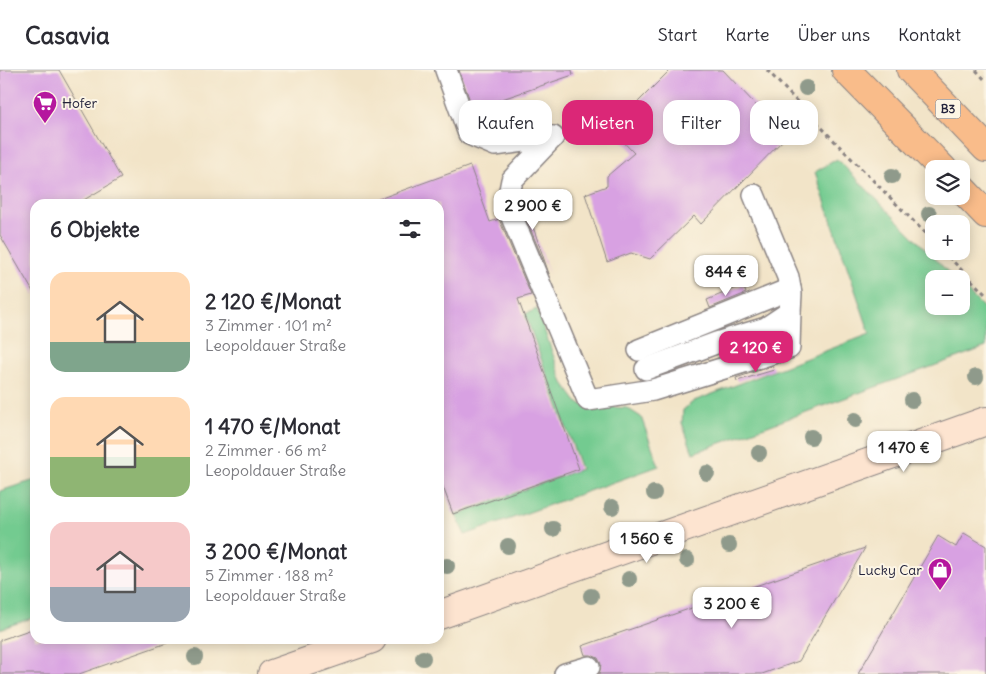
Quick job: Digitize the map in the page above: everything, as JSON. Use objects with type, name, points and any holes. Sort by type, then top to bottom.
[{"type":"main road","points":[[846,70],[934,160]]},
{"type":"main road","name":"B3","points":[[911,70],[986,148]]},
{"type":"main road","points":[[970,197],[986,214]]},
{"type":"main road","points":[[444,613],[986,421]]},
{"type":"main road","points":[[272,674],[358,644]]},
{"type":"lane","points":[[446,70],[469,134],[495,145],[554,137],[512,180],[506,205],[588,400],[653,390],[789,348],[790,289],[788,277],[754,195]]},
{"type":"lane","points":[[790,289],[643,360],[716,343],[766,328],[790,312]]},
{"type":"lane","points":[[565,674],[589,667]]},
{"type":"path","points":[[767,70],[925,233]]},
{"type":"path","points":[[976,70],[986,81]]},
{"type":"path","points":[[952,260],[986,294]]},
{"type":"green space","points":[[837,159],[925,248],[925,260],[936,260],[946,270],[925,270],[925,315],[970,315],[970,294],[986,310],[986,347],[693,453],[682,423],[683,410],[694,401],[870,334],[815,172]]},
{"type":"green space","points":[[537,309],[563,383],[577,402],[595,411],[610,407],[627,408],[641,417],[659,466],[465,535],[456,515],[581,469],[525,314]]},
{"type":"green space","points":[[30,482],[30,619],[0,629],[0,491]]},
{"type":"building","name":"Hofer","points":[[0,70],[59,70],[121,178],[85,199],[30,199],[30,286],[0,235]]},
{"type":"building","points":[[459,70],[572,70],[573,75],[499,100],[470,100]]},
{"type":"building","points":[[670,70],[723,70],[751,100],[750,145],[778,145],[701,224],[694,216],[650,259],[631,253],[607,262],[585,194],[607,186],[607,176],[634,153],[626,145],[653,145],[653,100],[640,100]]},
{"type":"building","points":[[470,166],[490,222],[499,219],[531,295],[518,299],[579,469],[453,514],[444,490],[444,199],[379,199]]},
{"type":"building","points":[[527,209],[549,274],[523,211]]},
{"type":"building","points":[[743,285],[746,293],[710,308],[707,300]]},
{"type":"building","points":[[772,366],[774,370],[737,381],[736,378]]},
{"type":"building","points":[[964,533],[986,546],[986,674],[858,674],[938,536],[956,547]]},
{"type":"building","points":[[865,548],[799,661],[762,674],[599,674],[601,664],[598,658],[585,655],[582,646]]},
{"type":"building","points":[[30,630],[30,644],[164,644],[79,674],[0,674],[0,640]]},
{"type":"place","name":"Hofer","points":[[45,124]]},
{"type":"place","name":"Lucky Car","points":[[940,591]]}]
